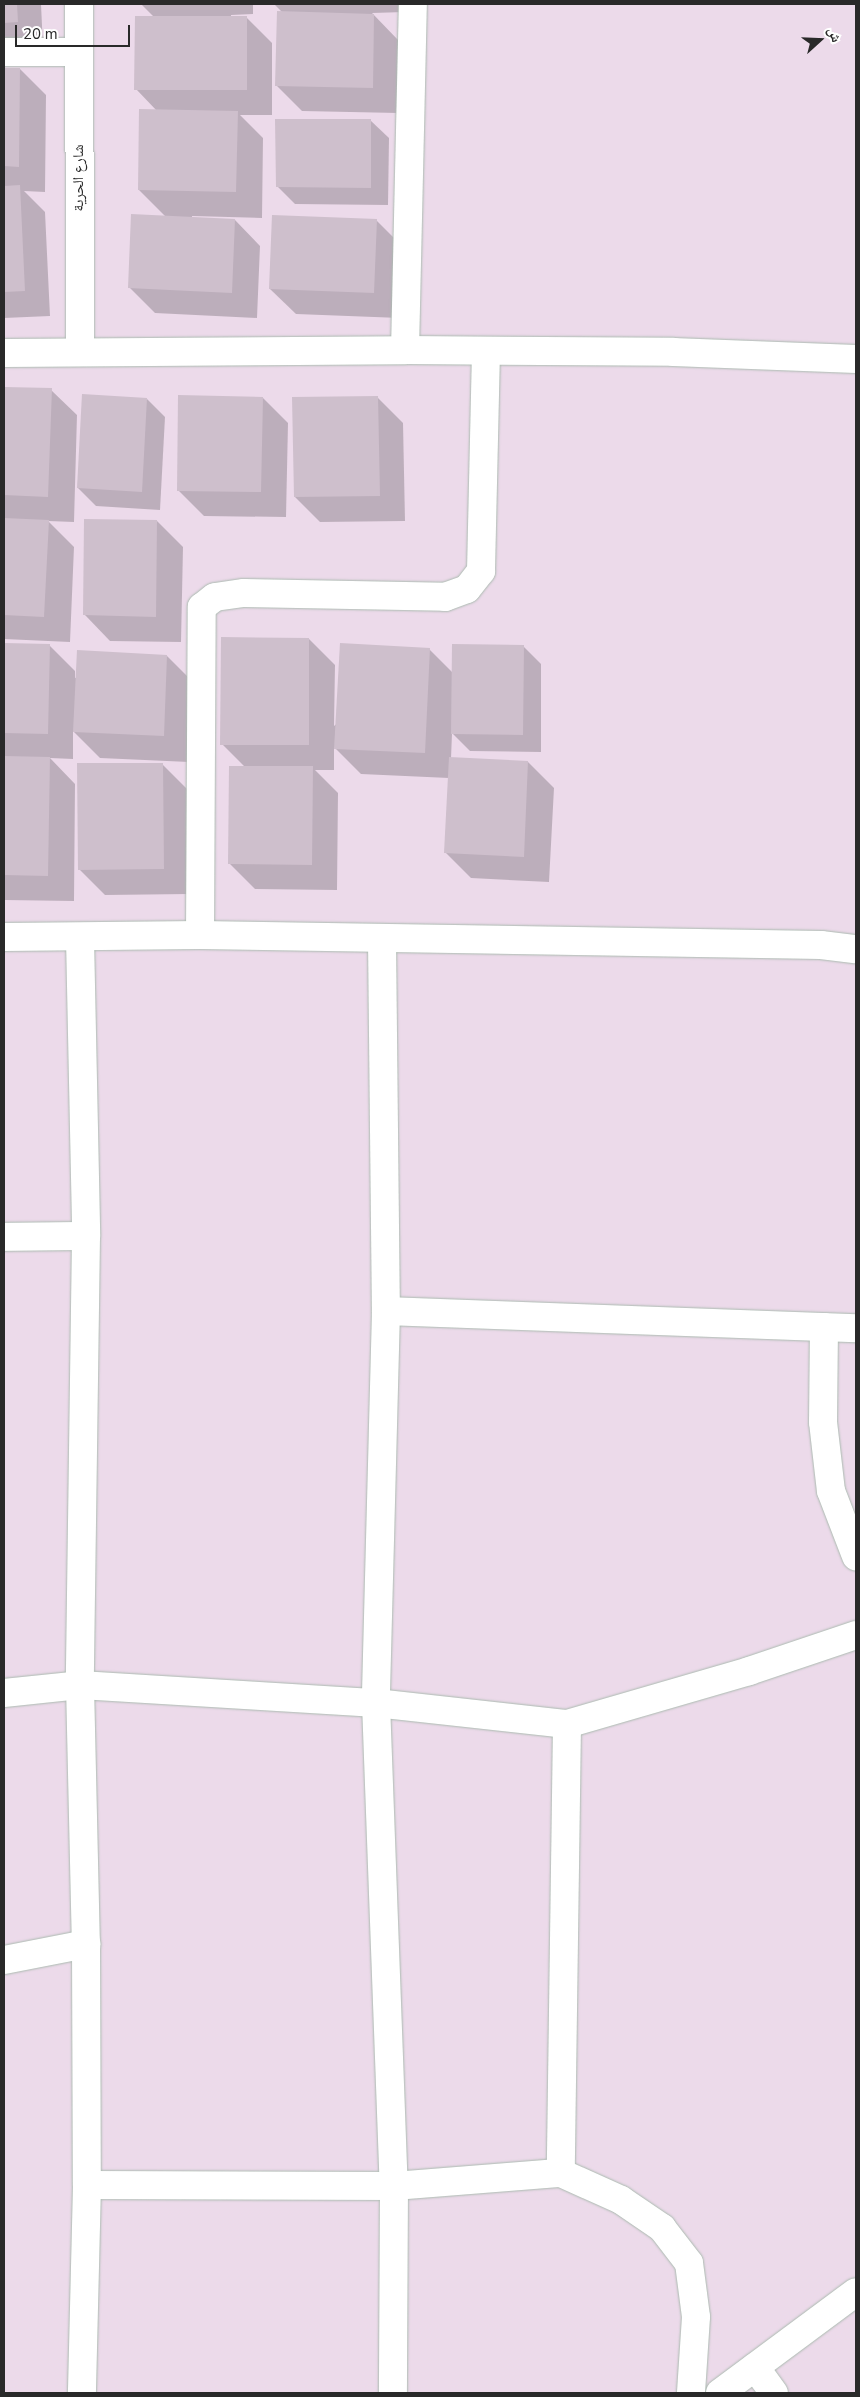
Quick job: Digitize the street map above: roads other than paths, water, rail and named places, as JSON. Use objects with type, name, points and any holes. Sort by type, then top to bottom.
[{"type":"street","name":"شارع الحرية","points":[[79,4],[80,352]]},
{"type":"street","points":[[405,350],[413,4]]},
{"type":"street","points":[[4,52],[79,52]]},
{"type":"street","points":[[4,353],[405,350],[673,352],[856,359]]},
{"type":"street","points":[[200,935],[202,606],[215,597],[244,594],[446,597],[467,589],[481,570],[486,351]]},
{"type":"street","points":[[4,937],[80,938],[200,935],[812,945],[856,949]]},
{"type":"street","points":[[80,938],[86,1236],[80,1685],[86,1944],[86,2185],[82,2393]]},
{"type":"street","points":[[382,939],[386,1311],[376,1703],[394,2186],[393,2393]]},
{"type":"street","points":[[4,1237],[86,1236]]},
{"type":"street","points":[[386,1311],[856,1328]]},
{"type":"street","points":[[824,1327],[823,1422],[831,1491],[856,1556]]},
{"type":"street","points":[[4,1693],[80,1685],[376,1703],[567,1724],[749,1671],[856,1635]]},
{"type":"street","points":[[561,2173],[567,1724]]},
{"type":"street","points":[[4,1960],[86,1944]]},
{"type":"street","points":[[86,2185],[394,2186],[561,2173],[620,2200],[662,2228],[689,2263],[696,2317],[691,2393]]},
{"type":"street","points":[[720,2393],[856,2292]]},
{"type":"street","points":[[755,2367],[774,2393]]}]
